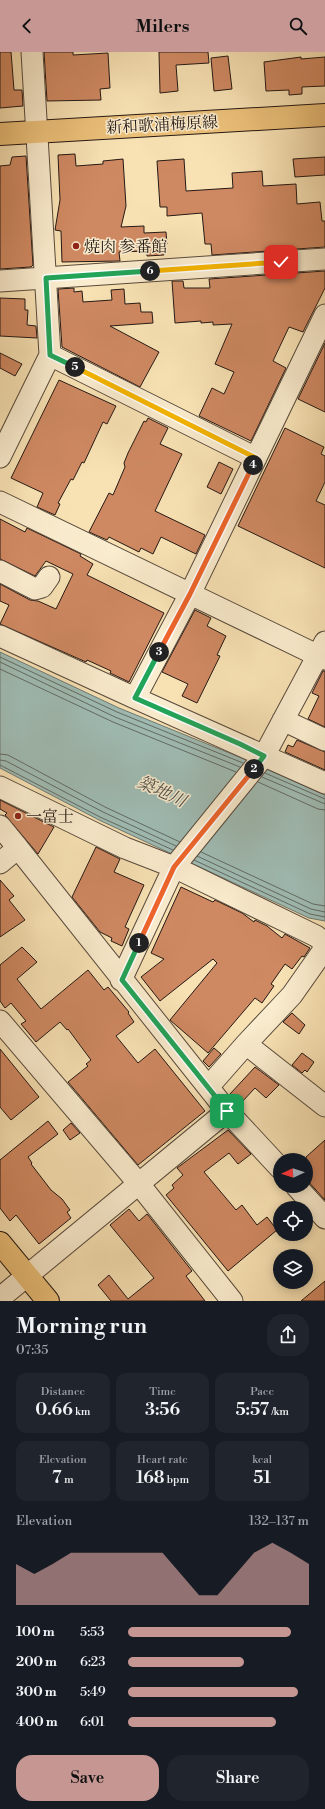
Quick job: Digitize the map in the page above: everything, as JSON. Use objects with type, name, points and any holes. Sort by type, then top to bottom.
[{"type":"main road","name":"新和歌浦梅原線","points":[[0,134],[325,115]]},
{"type":"main road","points":[[0,1243],[48,1301]]},
{"type":"street","points":[[0,458],[50,355],[32,52]]},
{"type":"street","points":[[0,281],[325,259]]},
{"type":"street","points":[[135,698],[190,594],[325,314]]},
{"type":"street","points":[[50,355],[256,458]]},
{"type":"street","points":[[0,502],[190,594],[323,652],[262,759],[177,864],[122,980]]},
{"type":"street","points":[[0,571],[35,589],[42,587],[49,577]]},
{"type":"street","points":[[0,636],[240,744],[262,759],[325,783]]},
{"type":"street","points":[[283,720],[325,740]]},
{"type":"street","points":[[0,787],[125,848],[177,864],[316,936],[325,943]]},
{"type":"street","points":[[0,826],[122,980],[209,1086],[227,1111],[273,1160]]},
{"type":"street","points":[[0,863],[18,848]]},
{"type":"street","points":[[209,1086],[292,995],[325,948]]},
{"type":"street","points":[[0,1021],[139,1184],[232,1301]]},
{"type":"street","points":[[246,1044],[325,1106]]},
{"type":"street","points":[[0,1298],[26,1275],[227,1111]]},
{"type":"street","points":[[302,1193],[325,1218]]},
{"type":"water","name":"築地川","points":[[0,652],[119,708],[239,757],[325,795],[325,921],[309,918],[99,820],[0,768]]},
{"type":"building","points":[[0,52],[11,52],[14,90],[22,90],[23,106],[0,108]]},
{"type":"building","points":[[44,52],[73,52],[73,55],[108,53],[110,88],[100,89],[101,100],[47,101]]},
{"type":"building","points":[[159,52],[208,52],[209,63],[176,65],[178,91],[160,93]]},
{"type":"building","points":[[228,56],[232,89],[214,91],[211,58]]},
{"type":"building","points":[[301,57],[301,59],[325,57],[325,86],[302,87],[302,94],[289,95],[289,90],[266,91],[264,62]]},
{"type":"building","points":[[75,154],[76,166],[103,164],[103,161],[123,159],[126,206],[121,227],[144,226],[144,233],[166,232],[167,244],[164,244],[164,255],[147,256],[147,251],[119,252],[120,261],[62,262],[61,231],[55,230],[60,200],[58,155]]},
{"type":"building","points":[[26,156],[33,265],[31,267],[0,269],[0,166],[10,165],[12,157]]},
{"type":"building","points":[[325,157],[325,175],[295,177],[293,159]]},
{"type":"building","points":[[184,159],[186,191],[233,188],[232,173],[262,171],[263,186],[296,184],[297,204],[320,202],[322,221],[325,221],[325,247],[212,255],[211,244],[205,244],[202,213],[167,216],[167,207],[160,207],[157,161]]},
{"type":"building","points":[[325,271],[325,288],[303,332],[289,327],[273,361],[286,368],[251,441],[199,416],[212,388],[224,394],[234,372],[215,364],[232,324],[213,325],[213,322],[201,323],[201,321],[175,323],[172,281],[183,281],[184,288],[210,288],[209,279]]},
{"type":"building","points":[[74,288],[74,292],[82,291],[83,302],[112,300],[111,290],[124,289],[125,304],[140,303],[141,312],[152,312],[153,323],[110,326],[159,352],[140,387],[62,347],[58,289]]},
{"type":"building","points":[[0,298],[25,299],[25,310],[28,310],[27,325],[36,326],[37,338],[0,336]]},
{"type":"building","points":[[325,343],[325,412],[298,399]]},
{"type":"building","points":[[0,353],[22,364],[15,376],[0,368]]},
{"type":"building","points":[[59,380],[116,406],[107,424],[103,422],[84,463],[82,462],[73,480],[71,479],[58,503],[60,504],[55,515],[37,507],[43,493],[11,478]]},
{"type":"building","points":[[148,418],[168,428],[160,444],[182,454],[155,511],[205,535],[196,554],[161,537],[153,554],[141,548],[139,552],[109,537],[107,540],[89,532],[109,493],[113,495],[125,467],[124,463],[128,453],[144,421],[146,422]]},
{"type":"building","points":[[285,428],[324,447],[321,454],[325,456],[325,482],[316,501],[325,505],[325,568],[238,526]]},
{"type":"building","points":[[219,462],[233,469],[221,494],[207,487]]},
{"type":"building","points":[[0,519],[25,532],[27,528],[81,554],[80,556],[93,564],[87,575],[164,613],[129,682],[110,673],[111,671],[87,660],[86,662],[0,624],[9,605],[0,601],[0,584],[30,600],[38,601],[56,609],[73,574],[46,561],[35,576],[0,559]]},
{"type":"building","points":[[195,610],[211,618],[207,626],[226,636],[217,655],[220,656],[197,703],[182,696],[188,684],[162,672]]},
{"type":"building","points":[[323,671],[325,671],[325,727],[308,719],[319,696],[312,693]]},
{"type":"building","points":[[297,740],[325,752],[325,770],[285,752],[288,745],[293,747]]},
{"type":"building","points":[[0,800],[54,827],[38,854],[5,815],[7,813],[0,809]]},
{"type":"building","points":[[96,847],[120,859],[114,872],[144,885],[125,927],[129,929],[122,946],[111,941],[112,938],[100,932],[72,897]]},
{"type":"building","points":[[0,880],[14,896],[9,900],[25,920],[0,937]]},
{"type":"building","points":[[181,887],[213,902],[215,900],[242,913],[254,922],[255,920],[267,926],[282,938],[285,934],[310,948],[304,957],[302,956],[292,969],[285,964],[271,984],[274,986],[262,1003],[255,998],[208,1053],[170,1020],[217,963],[213,959],[160,1001],[141,977],[164,959],[151,953]]},
{"type":"building","points":[[22,947],[37,962],[17,979],[41,1009],[88,970],[104,990],[108,987],[129,1012],[128,1013],[134,1022],[116,1036],[138,1063],[155,1049],[205,1111],[138,1165],[68,1082],[88,1066],[86,1064],[91,1060],[68,1029],[67,1030],[60,1022],[36,1042],[21,1024],[26,1021],[11,1003],[5,1008],[0,1001],[0,965]]},
{"type":"building","points":[[292,1013],[305,1025],[299,1034],[283,1022]]},
{"type":"building","points":[[214,1048],[221,1054],[209,1067],[203,1061]]},
{"type":"building","points":[[0,1049],[39,1097],[11,1120],[0,1107]]},
{"type":"building","points":[[302,1053],[314,1062],[307,1072],[305,1070],[302,1073],[292,1065]]},
{"type":"building","points":[[255,1067],[279,1085],[266,1098],[255,1088],[241,1103],[230,1094]]},
{"type":"building","points":[[48,1121],[58,1134],[28,1157],[32,1163],[31,1164],[51,1190],[62,1199],[70,1210],[67,1212],[71,1218],[39,1244],[16,1215],[10,1221],[0,1208],[0,1160]]},
{"type":"building","points":[[71,1123],[80,1133],[70,1140],[63,1130]]},
{"type":"building","points":[[228,1130],[251,1154],[238,1164],[229,1153],[204,1172],[236,1210],[242,1205],[257,1225],[267,1217],[273,1225],[273,1233],[228,1271],[166,1195],[174,1188],[172,1185],[183,1175],[177,1168]]},
{"type":"building","points":[[325,1140],[325,1200],[313,1187],[313,1153],[310,1153]]},
{"type":"building","points":[[129,1209],[139,1221],[147,1214],[148,1215],[192,1271],[186,1276],[205,1301],[111,1301],[98,1285],[109,1275],[128,1299],[154,1278],[110,1225]]},
{"type":"building","points":[[325,1281],[325,1301],[301,1301]]},
{"type":"place","name":"焼肉 参番館","points":[[76,246]]},
{"type":"place","name":"一富士","points":[[18,816]]},
{"type":"route","points":[[227,1111],[209,1086],[122,980],[174,867],[264,756],[135,698],[190,594],[256,458],[50,355],[46,278],[281,262]]}]
